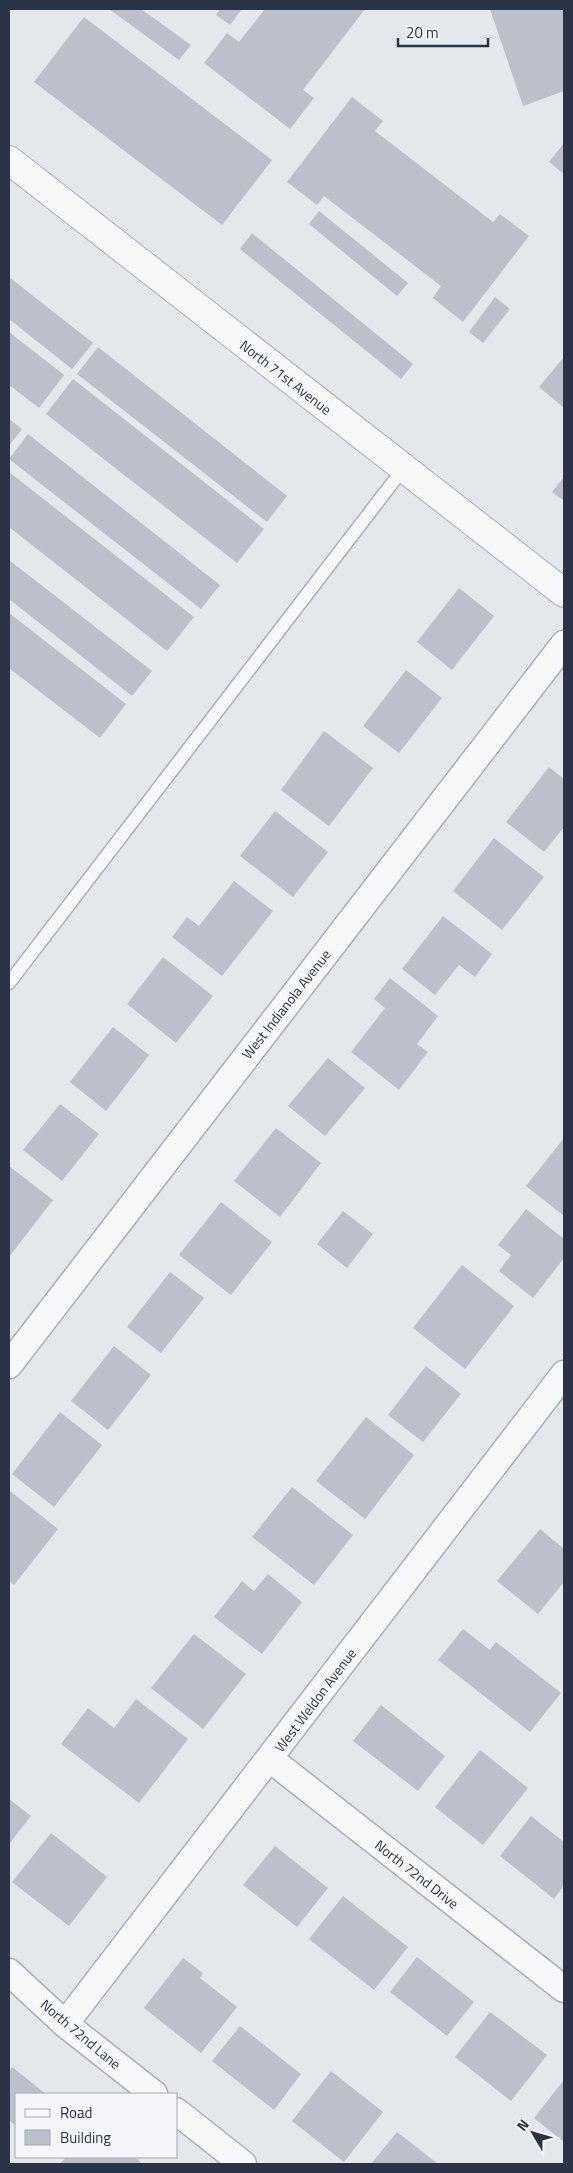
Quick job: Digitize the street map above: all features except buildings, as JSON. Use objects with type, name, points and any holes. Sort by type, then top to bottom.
[{"type":"street","name":"North 71st Avenue","points":[[9,160],[564,593]]},
{"type":"street","name":"West Indianola Avenue","points":[[9,1365],[564,644]]},
{"type":"street","name":"West Weldon Avenue","points":[[65,2024],[564,1374]]},
{"type":"street","name":"North 72nd Drive","points":[[270,1759],[564,1989]]},
{"type":"street","name":"North 72nd Lane","points":[[9,1972],[65,2024],[153,2093]]},
{"type":"street","points":[[178,2114],[243,2164]]},
{"type":"lane","points":[[9,984],[403,469]]}]
